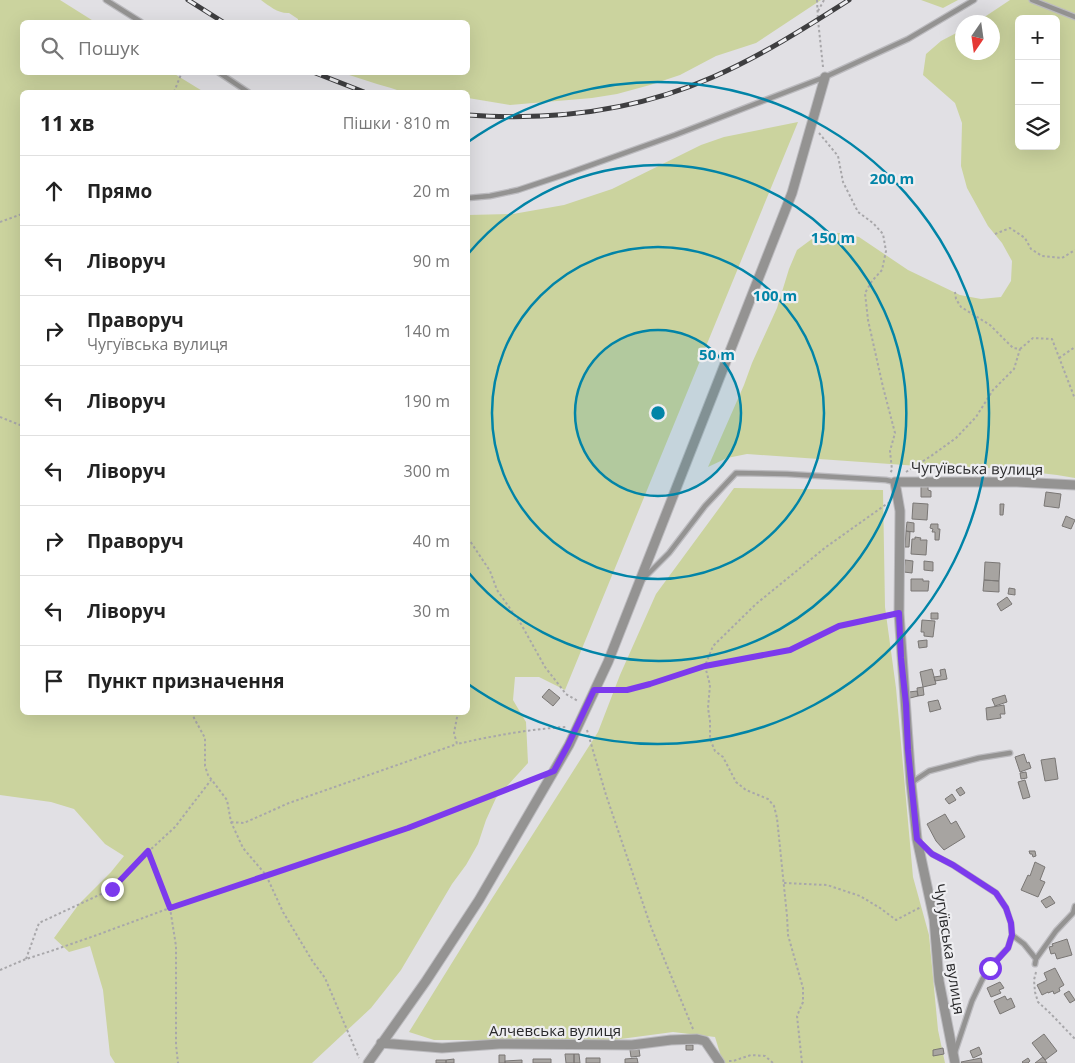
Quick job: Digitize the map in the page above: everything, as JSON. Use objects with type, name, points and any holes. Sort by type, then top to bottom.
[{"type":"street","points":[[368,1063],[426,981],[479,900],[554,771],[608,662],[792,193],[825,77]]},
{"type":"street","name":"Чугуївська вулиця","points":[[954,1060],[939,981],[934,919],[917,839],[911,783],[899,613],[900,511],[890,481],[1017,482],[1075,485]]},
{"type":"street","points":[[697,1038],[705,1041],[719,1061]]},
{"type":"street","name":"Алчевська вулиця","points":[[382,1043],[442,1048],[499,1044],[632,1045],[697,1038]]},
{"type":"lane","points":[[106,0],[138,20]]},
{"type":"lane","points":[[470,198],[518,190],[566,174],[676,135],[825,77],[908,38],[974,0]]},
{"type":"lane","points":[[1032,0],[1075,17]]},
{"type":"lane","points":[[222,75],[245,90]]},
{"type":"lane","points":[[640,583],[669,553],[705,506],[736,473],[787,474],[890,481]]},
{"type":"lane","points":[[911,783],[929,771],[979,758],[1010,753]]},
{"type":"lane","points":[[917,839],[932,854],[953,865],[996,893],[1006,908],[1011,923],[1012,935],[1008,948],[982,980],[972,1001],[954,1060]]},
{"type":"lane","points":[[1012,935],[1024,944],[1036,962],[1056,932],[1073,913],[1075,906]]},
{"type":"path","points":[[817,0],[819,34],[825,77]]},
{"type":"path","points":[[818,11],[824,0]]},
{"type":"path","points":[[175,90],[181,75]]},
{"type":"path","points":[[812,124],[838,156],[843,182],[858,212],[873,223],[883,234],[886,251],[882,270],[872,281],[865,293],[868,320],[895,433],[890,451],[892,470],[890,481]]},
{"type":"path","points":[[0,222],[20,215]]},
{"type":"path","points":[[995,234],[1010,228],[1025,238],[1031,249],[1042,256],[1062,258],[1075,250]]},
{"type":"path","points":[[955,292],[956,299],[961,307],[990,325],[1013,348],[1020,349]]},
{"type":"path","points":[[890,481],[956,438],[976,417],[993,390],[1014,368],[1020,349],[1033,338],[1052,339],[1075,399]]},
{"type":"path","points":[[1059,358],[1075,347]]},
{"type":"path","points":[[0,417],[20,425]]},
{"type":"path","points":[[802,1063],[797,1016],[802,1002],[802,988],[788,934],[777,818],[774,806],[768,799],[746,790],[736,782],[723,757],[715,751],[710,739],[708,708],[710,686],[705,666],[713,646],[756,604],[826,547],[888,502]]},
{"type":"path","points":[[470,541],[490,571],[497,590],[521,624],[545,667],[566,694],[585,710],[606,795],[651,927],[697,1038]]},
{"type":"path","points":[[594,690],[627,690],[705,666],[790,650],[839,626],[899,613]]},
{"type":"path","points":[[193,715],[205,738],[205,766],[208,775],[227,800],[231,822],[243,848],[266,875],[283,912],[313,962],[325,978],[361,1063]]},
{"type":"path","points":[[457,715],[454,733],[457,744]]},
{"type":"path","points":[[231,822],[244,822],[289,803],[457,744],[536,728],[577,726]]},
{"type":"path","points":[[0,970],[26,958],[408,828],[554,771]]},
{"type":"path","points":[[26,958],[39,923],[112,889],[148,851],[175,827],[211,780]]},
{"type":"path","points":[[148,851],[170,908],[176,946],[176,1045],[178,1063]]},
{"type":"path","points":[[784,883],[827,885],[860,896],[896,920],[930,902]]},
{"type":"path","points":[[1036,962],[1034,980],[1038,1002],[1075,1039]]},
{"type":"path","points":[[719,1061],[732,1061],[751,1055],[765,1056],[773,1063]]},
{"type":"green space","points":[[0,0],[60,0],[92,20],[20,20],[20,75],[176,75],[201,90],[20,90],[20,715],[470,715],[470,215],[513,214],[564,205],[612,189],[701,145],[724,137],[798,122],[565,690],[539,677],[515,677],[513,700],[526,722],[528,763],[496,798],[478,844],[401,970],[371,1008],[312,1063],[115,1063],[110,1055],[103,990],[90,946],[69,952],[54,938],[79,904],[124,856],[105,844],[74,809],[51,802],[0,795]]},
{"type":"green space","points":[[261,0],[821,0],[756,43],[716,56],[680,75],[617,94],[510,105],[470,98],[470,90],[397,90],[349,75],[470,75],[470,20],[298,20],[289,13],[278,11]]},
{"type":"green space","points":[[921,0],[958,0],[943,8]]},
{"type":"green space","points":[[1010,0],[1075,0],[1075,478],[995,468],[933,467],[747,454],[727,458],[708,467],[777,308],[797,250],[820,233],[840,233],[859,237],[908,270],[960,295],[981,299],[1001,297],[1011,281],[1012,261],[1002,243],[988,226],[967,188],[961,166],[962,123],[955,103],[923,75],[926,54],[941,41],[955,34],[955,60],[1000,60],[1000,15],[988,15]]},
{"type":"green space","points":[[734,488],[883,490],[885,607],[896,688],[913,877],[929,935],[938,1030],[945,1063],[723,1063],[715,1037],[673,1032],[613,1040],[434,1040],[409,1032],[598,732],[620,675],[656,594]]},
{"type":"building","points":[[921,486],[928,486],[928,490],[931,491],[931,497],[921,497]]},
{"type":"building","points":[[1046,492],[1061,494],[1059,508],[1044,506]]},
{"type":"building","points":[[913,503],[928,504],[927,520],[912,519]]},
{"type":"building","points":[[1000,504],[1004,504],[1003,515],[1000,515]]},
{"type":"building","points":[[1066,516],[1075,520],[1071,529],[1062,526]]},
{"type":"building","points":[[907,522],[914,523],[914,532],[906,531]]},
{"type":"building","points":[[931,524],[938,524],[938,529],[940,529],[939,540],[935,540],[935,532],[932,532],[933,529],[930,528]]},
{"type":"building","points":[[906,531],[910,532],[909,547],[905,547]]},
{"type":"building","points":[[915,537],[921,538],[920,540],[927,540],[926,555],[911,554],[912,539],[915,539]]},
{"type":"building","points":[[905,560],[913,561],[912,573],[904,572]]},
{"type":"building","points":[[924,561],[933,562],[933,571],[924,570]]},
{"type":"building","points":[[985,562],[1000,563],[999,581],[984,580]]},
{"type":"building","points":[[911,579],[929,581],[928,591],[911,591]]},
{"type":"building","points":[[984,580],[999,581],[999,592],[983,591]]},
{"type":"building","points":[[1009,588],[1015,589],[1015,595],[1008,594]]},
{"type":"building","points":[[1007,597],[1012,604],[1001,611],[997,604]]},
{"type":"building","points":[[931,613],[938,613],[938,619],[931,619]]},
{"type":"building","points":[[922,620],[935,621],[933,637],[924,636],[924,632],[921,632]]},
{"type":"building","points":[[927,640],[927,647],[919,648],[918,641]]},
{"type":"building","points":[[932,669],[936,684],[923,687],[920,672]]},
{"type":"building","points":[[945,669],[947,679],[935,681],[934,677],[941,676],[940,670]]},
{"type":"building","points":[[923,687],[924,695],[918,696],[917,688]]},
{"type":"building","points":[[549,689],[560,698],[553,706],[542,697]]},
{"type":"building","points":[[917,691],[918,696],[910,698],[909,692]]},
{"type":"building","points":[[1005,695],[1007,702],[995,706],[992,699]]},
{"type":"building","points":[[938,700],[941,709],[930,712],[928,702]]},
{"type":"building","points":[[1004,705],[1005,714],[1000,714],[1001,718],[987,720],[986,708]]},
{"type":"building","points":[[1024,754],[1031,768],[1020,772],[1015,757]]},
{"type":"building","points":[[1055,758],[1058,779],[1045,781],[1041,760]]},
{"type":"building","points":[[1026,772],[1027,778],[1021,779],[1020,773]]},
{"type":"building","points":[[1025,780],[1030,797],[1023,799],[1018,782]]},
{"type":"building","points":[[961,787],[965,793],[960,796],[956,790]]},
{"type":"building","points":[[952,794],[956,800],[949,804],[945,799]]},
{"type":"building","points":[[945,814],[951,824],[956,821],[965,837],[944,850],[936,841],[927,824]]},
{"type":"building","points":[[1029,851],[1035,851],[1036,856],[1033,857]]},
{"type":"building","points":[[1035,862],[1045,867],[1040,880],[1045,882],[1038,897],[1021,890],[1028,875],[1030,876]]},
{"type":"building","points":[[1050,896],[1055,903],[1046,908],[1041,901]]},
{"type":"building","points":[[1067,939],[1072,955],[1057,959],[1055,953],[1051,954],[1049,947],[1053,946],[1052,944]]},
{"type":"building","points":[[1055,968],[1064,985],[1059,988],[1060,991],[1054,994],[1053,991],[1042,995],[1037,985],[1047,980],[1044,973]]},
{"type":"building","points":[[1000,982],[1004,988],[999,990],[1001,993],[991,997],[987,988]]},
{"type":"building","points":[[1069,991],[1075,1000],[1070,1003],[1064,994]]},
{"type":"building","points":[[1005,996],[1007,1000],[1011,998],[1015,1007],[1000,1014],[994,1001]]},
{"type":"building","points":[[1044,1034],[1057,1051],[1045,1060],[1032,1043]]},
{"type":"building","points":[[686,1045],[693,1045],[693,1050],[686,1050]]},
{"type":"building","points":[[979,1047],[982,1054],[973,1058],[970,1051]]},
{"type":"building","points":[[943,1048],[944,1054],[933,1056],[933,1050]]},
{"type":"building","points":[[639,1049],[640,1056],[631,1057],[630,1050]]},
{"type":"building","points":[[565,1054],[574,1054],[574,1063],[566,1063]]},
{"type":"building","points":[[574,1054],[579,1054],[580,1063],[574,1063]]},
{"type":"building","points":[[499,1055],[505,1055],[505,1063],[499,1063]]},
{"type":"building","points":[[1043,1057],[1047,1063],[1035,1063]]},
{"type":"building","points":[[586,1058],[600,1058],[600,1063],[586,1063]]},
{"type":"building","points":[[637,1058],[638,1063],[625,1063],[625,1059]]},
{"type":"building","points":[[981,1058],[982,1063],[961,1062]]},
{"type":"building","points":[[1028,1058],[1030,1061],[1028,1063],[1022,1062]]},
{"type":"building","points":[[454,1059],[454,1063],[446,1063],[446,1060]]},
{"type":"building","points":[[533,1059],[551,1059],[551,1063],[533,1063]]},
{"type":"building","points":[[436,1060],[446,1060],[446,1063],[436,1063]]},
{"type":"building","points":[[522,1060],[522,1063],[505,1063],[505,1061]]},
{"type":"railway","points":[[188,0],[220,20]]},
{"type":"railway","points":[[470,115],[562,115],[624,106],[684,89],[766,51],[849,0]]},
{"type":"railway","points":[[321,75],[359,90]]},
{"type":"route","points":[[112,889],[148,851],[170,908],[408,828],[554,771],[594,690],[627,690],[705,666],[790,650],[839,626],[899,613],[908,750],[917,839],[932,854],[953,865],[996,893],[1006,908],[1011,923],[1012,935],[1008,948],[990,968]]}]
